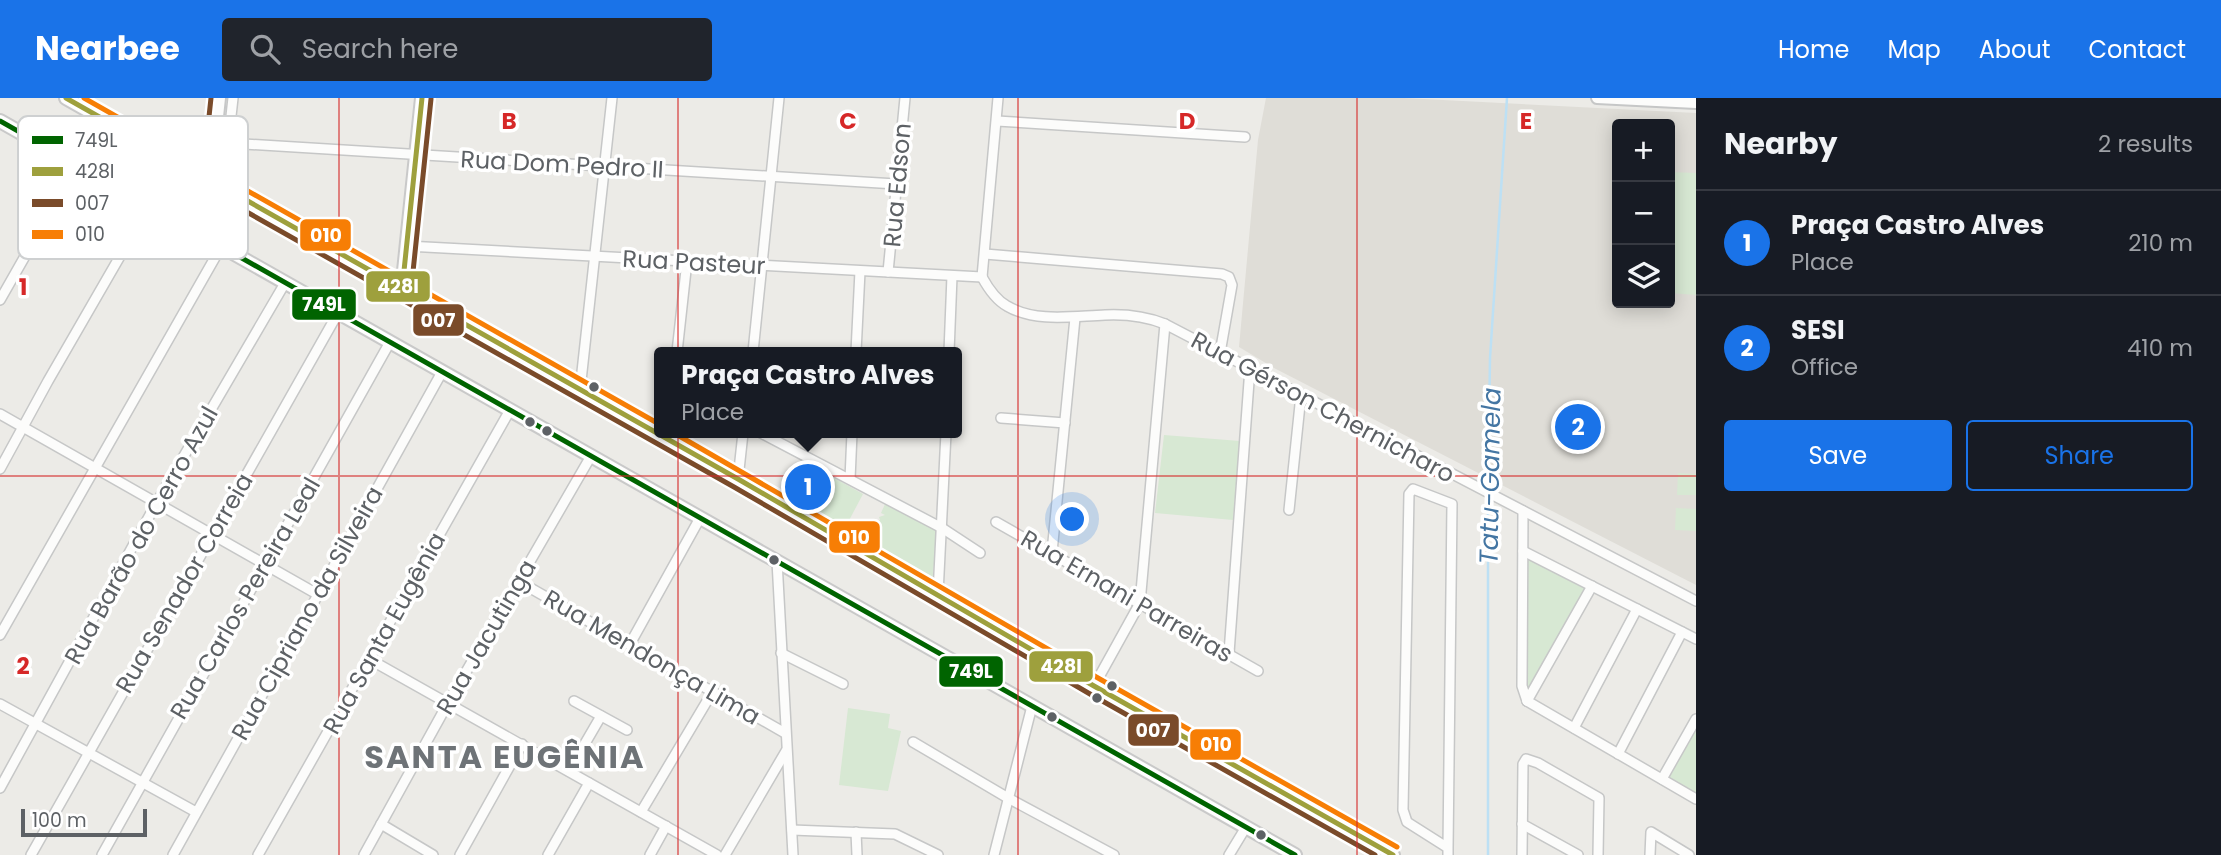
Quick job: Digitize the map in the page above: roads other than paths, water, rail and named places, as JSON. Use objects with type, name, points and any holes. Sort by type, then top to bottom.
[{"type":"main road","points":[[66,98],[97,116]]},
{"type":"main road","points":[[402,290],[422,98]]},
{"type":"main road","points":[[1,125],[18,134]]},
{"type":"main road","points":[[248,202],[580,390],[654,429]]},
{"type":"main road","points":[[242,259],[1295,855]]},
{"type":"main road","points":[[671,438],[1094,687],[1393,855]]},
{"type":"street","points":[[218,116],[220,98]]},
{"type":"street","points":[[231,116],[233,98]]},
{"type":"street","points":[[580,390],[612,98]]},
{"type":"street","points":[[754,347],[779,98]]},
{"type":"street","name":"Rua Edson","points":[[888,272],[905,98]]},
{"type":"street","points":[[982,277],[998,98]]},
{"type":"street","points":[[1597,98],[1696,103]]},
{"type":"street","points":[[996,121],[1245,137]]},
{"type":"street","name":"Rua Dom Pedro II","points":[[248,144],[896,184]]},
{"type":"street","name":"Rua Pasteur","points":[[407,246],[982,277]]},
{"type":"street","points":[[985,254],[1222,274],[1229,277],[1232,285],[1220,353]]},
{"type":"street","points":[[0,300],[23,259]]},
{"type":"street","points":[[0,469],[119,259]]},
{"type":"street","points":[[0,635],[214,259]]},
{"type":"street","points":[[678,347],[687,261]]},
{"type":"street","points":[[856,347],[860,271]]},
{"type":"street","points":[[949,347],[952,276]]},
{"type":"street","name":"Rua Gérson Chernicharo","points":[[982,277],[990,290],[1006,306],[1029,313],[1075,317],[1105,314],[1139,316],[1165,324],[1696,601]]},
{"type":"street","name":"Rua Barão do Cerro Azul","points":[[0,788],[157,502],[285,283]]},
{"type":"street","name":"Rua Senador Correia","points":[[31,855],[338,313]]},
{"type":"street","points":[[1052,552],[1075,317]]},
{"type":"street","points":[[1094,687],[1140,603],[1165,324]]},
{"type":"street","name":"Rua Carlos Pereira Leal","points":[[102,855],[390,342]]},
{"type":"street","points":[[1228,653],[1250,368]]},
{"type":"street","name":"Rua Cipriano da Silveira","points":[[173,855],[442,372]]},
{"type":"street","points":[[1289,510],[1301,395]]},
{"type":"street","name":"Rua Santa Eugênia","points":[[258,855],[510,410]]},
{"type":"street","points":[[0,414],[317,594]]},
{"type":"street","points":[[1001,418],[1065,423]]},
{"type":"street","points":[[738,479],[742,438]]},
{"type":"street","points":[[771,438],[942,528],[981,552]]},
{"type":"street","points":[[850,479],[852,438]]},
{"type":"street","points":[[938,594],[946,438]]},
{"type":"street","name":"Rua Jacutinga","points":[[364,855],[448,703],[591,456]]},
{"type":"street","points":[[1413,489],[1452,504],[1448,852],[1407,822],[1403,810],[1409,490],[1413,489]]},
{"type":"street","points":[[1523,511],[1522,686],[1527,701],[1696,799]]},
{"type":"street","points":[[630,644],[700,518]]},
{"type":"street","name":"Rua Ernani Parreiras","points":[[996,522],[1258,671]]},
{"type":"street","points":[[1523,551],[1696,639]]},
{"type":"street","points":[[777,561],[793,855]]},
{"type":"street","name":"Rua Mendonça Lima","points":[[518,581],[785,733]]},
{"type":"street","points":[[1527,701],[1592,586]]},
{"type":"street","points":[[1574,728],[1637,609]]},
{"type":"street","points":[[1618,754],[1682,632]]},
{"type":"street","points":[[780,653],[843,684]]},
{"type":"street","points":[[369,659],[717,855]]},
{"type":"street","points":[[641,812],[713,691]]},
{"type":"street","points":[[574,701],[627,730]]},
{"type":"street","points":[[0,704],[195,812]]},
{"type":"street","points":[[993,855],[1032,706]]},
{"type":"street","points":[[569,771],[601,716]]},
{"type":"street","points":[[1662,779],[1696,719]]},
{"type":"street","points":[[913,742],[1008,798],[1114,855]]},
{"type":"street","points":[[460,855],[522,744]]},
{"type":"street","points":[[725,855],[786,749]]},
{"type":"street","points":[[1522,855],[1523,770],[1526,759],[1599,798],[1598,855]]},
{"type":"street","points":[[548,855],[589,783]]},
{"type":"street","points":[[381,824],[433,855]]},
{"type":"street","points":[[1522,824],[1578,855]]},
{"type":"street","points":[[650,855],[666,826]]},
{"type":"street","points":[[1229,855],[1246,827]]},
{"type":"street","points":[[792,830],[895,835],[938,855]]},
{"type":"street","points":[[856,832],[857,855]]},
{"type":"street","points":[[1650,855],[1651,832],[1689,855]]},
{"type":"waterway","name":"Tatu-Gamela","points":[[1488,490],[1490,358],[1507,98]]},
{"type":"waterway","name":"Tatu-Gamela","points":[[1488,496],[1488,855]]},
{"type":"place","name":"SESI","points":[[1578,427]]},
{"type":"place","name":"Praça Castro Alves","points":[[808,487]]},
{"type":"district","name":"SANTA EUGÊNIA","points":[[505,756]]}]
